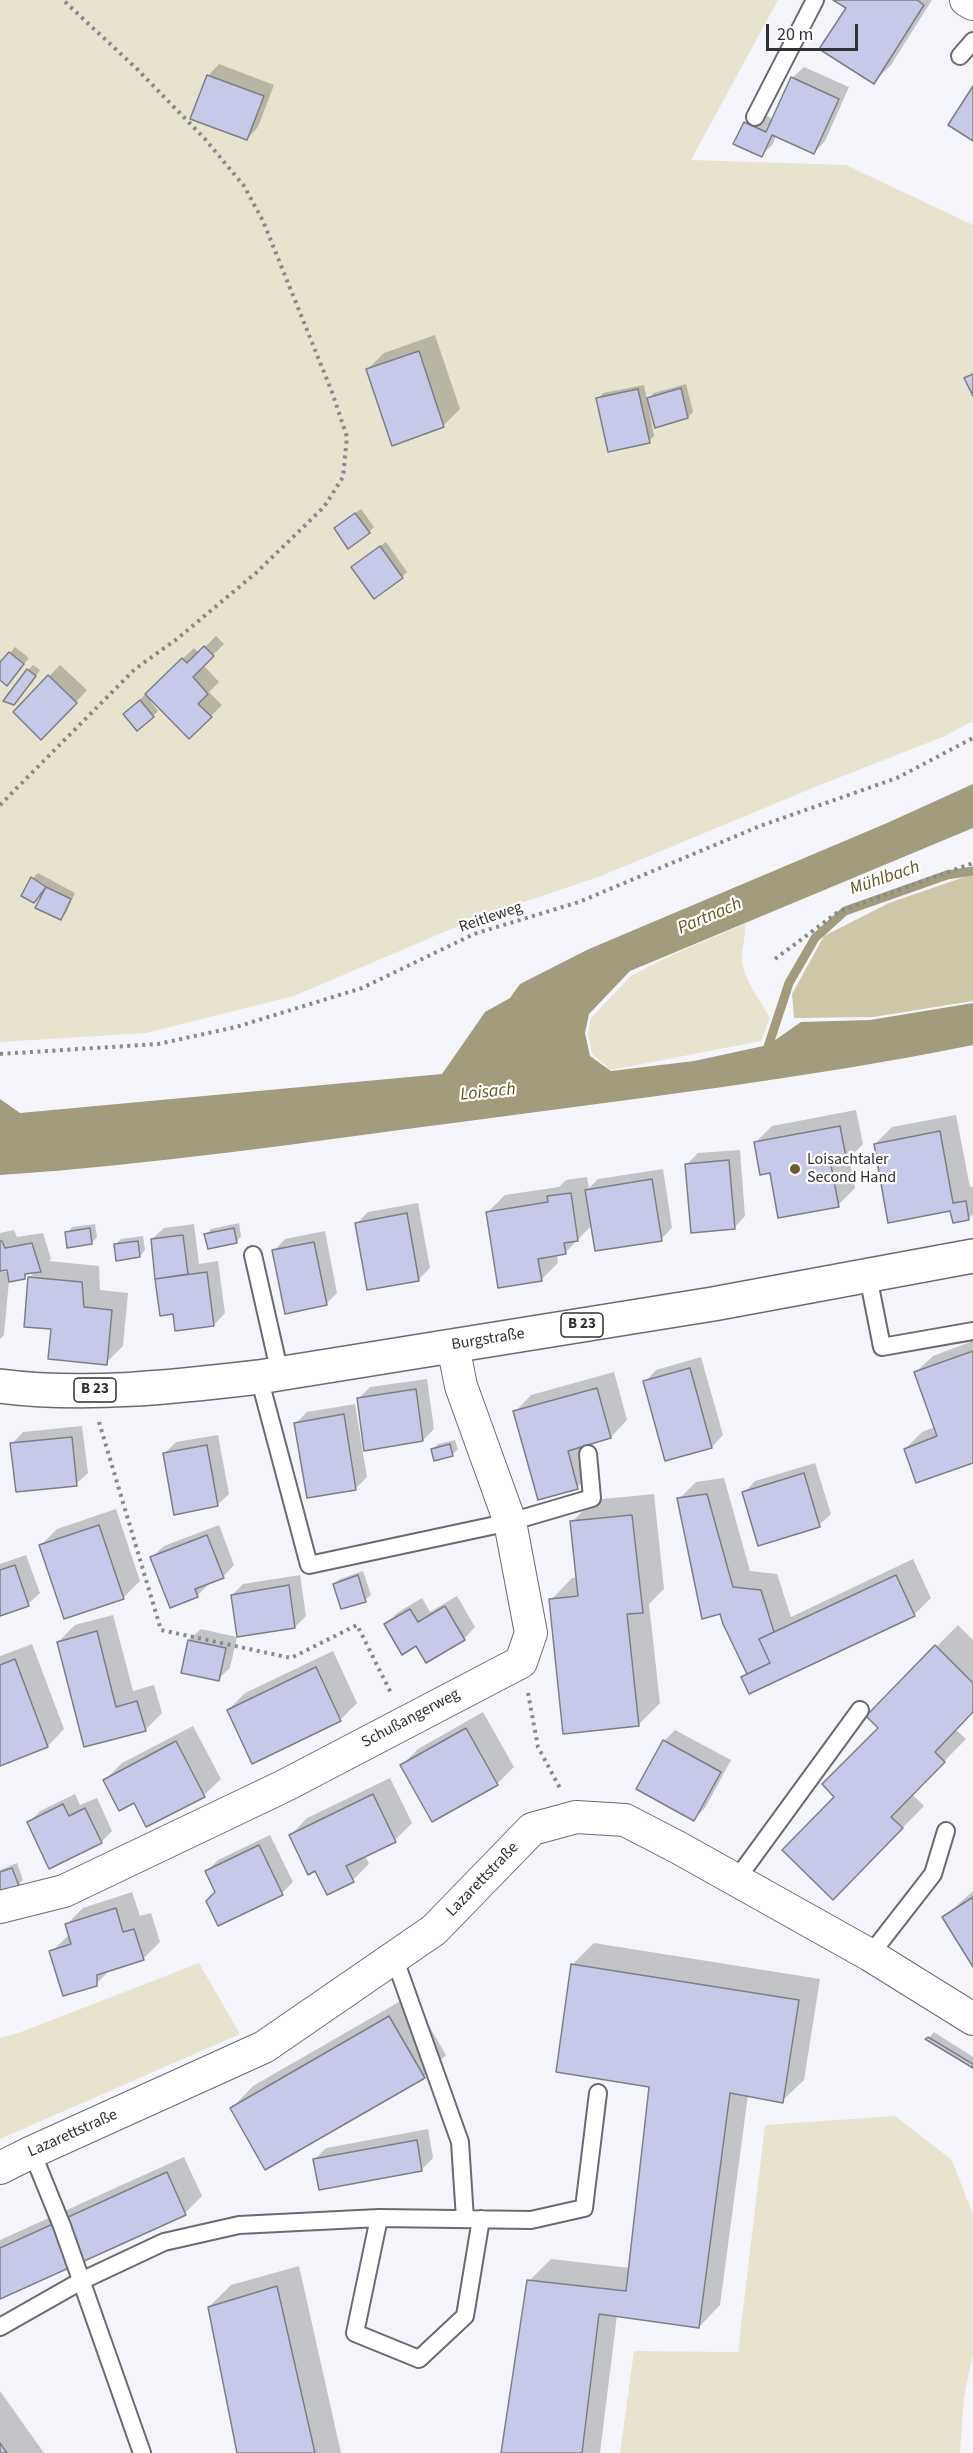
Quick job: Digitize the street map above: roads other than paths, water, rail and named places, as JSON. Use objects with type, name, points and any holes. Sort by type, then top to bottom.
[{"type":"main road","name":"Burgstraße","points":[[5,1389],[89,1390],[190,1385],[269,1375],[713,1304],[973,1256]]},
{"type":"street","points":[[966,0],[973,4]]},
{"type":"street","points":[[453,1346],[461,1386],[510,1522]]},
{"type":"street","name":"Schußangerweg","points":[[0,1907],[64,1891],[284,1786],[521,1662],[531,1634],[510,1522]]},
{"type":"street","name":"Lazarettstraße","points":[[0,2168],[264,2047],[434,1930],[532,1829],[576,1817],[625,1820],[870,1955],[973,2019]]},
{"type":"lane","points":[[755,117],[814,0]]},
{"type":"lane","points":[[960,56],[973,41]]},
{"type":"lane","points":[[253,1255],[269,1375],[309,1565],[510,1522],[592,1498],[588,1454]]},
{"type":"lane","points":[[868,1276],[882,1347],[973,1331]]},
{"type":"lane","points":[[736,1880],[860,1710]]},
{"type":"lane","points":[[870,1955],[933,1874],[946,1831]]},
{"type":"lane","points":[[379,2218],[355,2332],[419,2359],[465,2316],[473,2219],[460,2142],[394,1957]]},
{"type":"lane","points":[[0,2327],[81,2281],[164,2242],[239,2225],[379,2218],[531,2220],[584,2208],[598,2093]]},
{"type":"lane","points":[[32,2152],[142,2453]]},
{"type":"water","points":[[973,784],[973,828],[630,971],[589,1014],[585,1033],[590,1056],[611,1071],[694,1061],[768,1045],[801,1022],[870,1020],[973,1003],[973,1045],[846,1068],[654,1096],[230,1152],[0,1175],[0,1099],[20,1113],[442,1074],[485,1012],[510,998],[520,984],[589,949],[887,823]]},
{"type":"waterway","name":"Mühlbach","points":[[765,1056],[789,983],[815,938],[845,911],[947,875],[973,871]]},
{"type":"place","name":"Loisachtaler Second Hand","points":[[795,1169]]},
{"type":"water label","name":"Partnach","points":[[710,917]]},
{"type":"water label","name":"Loisach","points":[[488,1093]]}]
